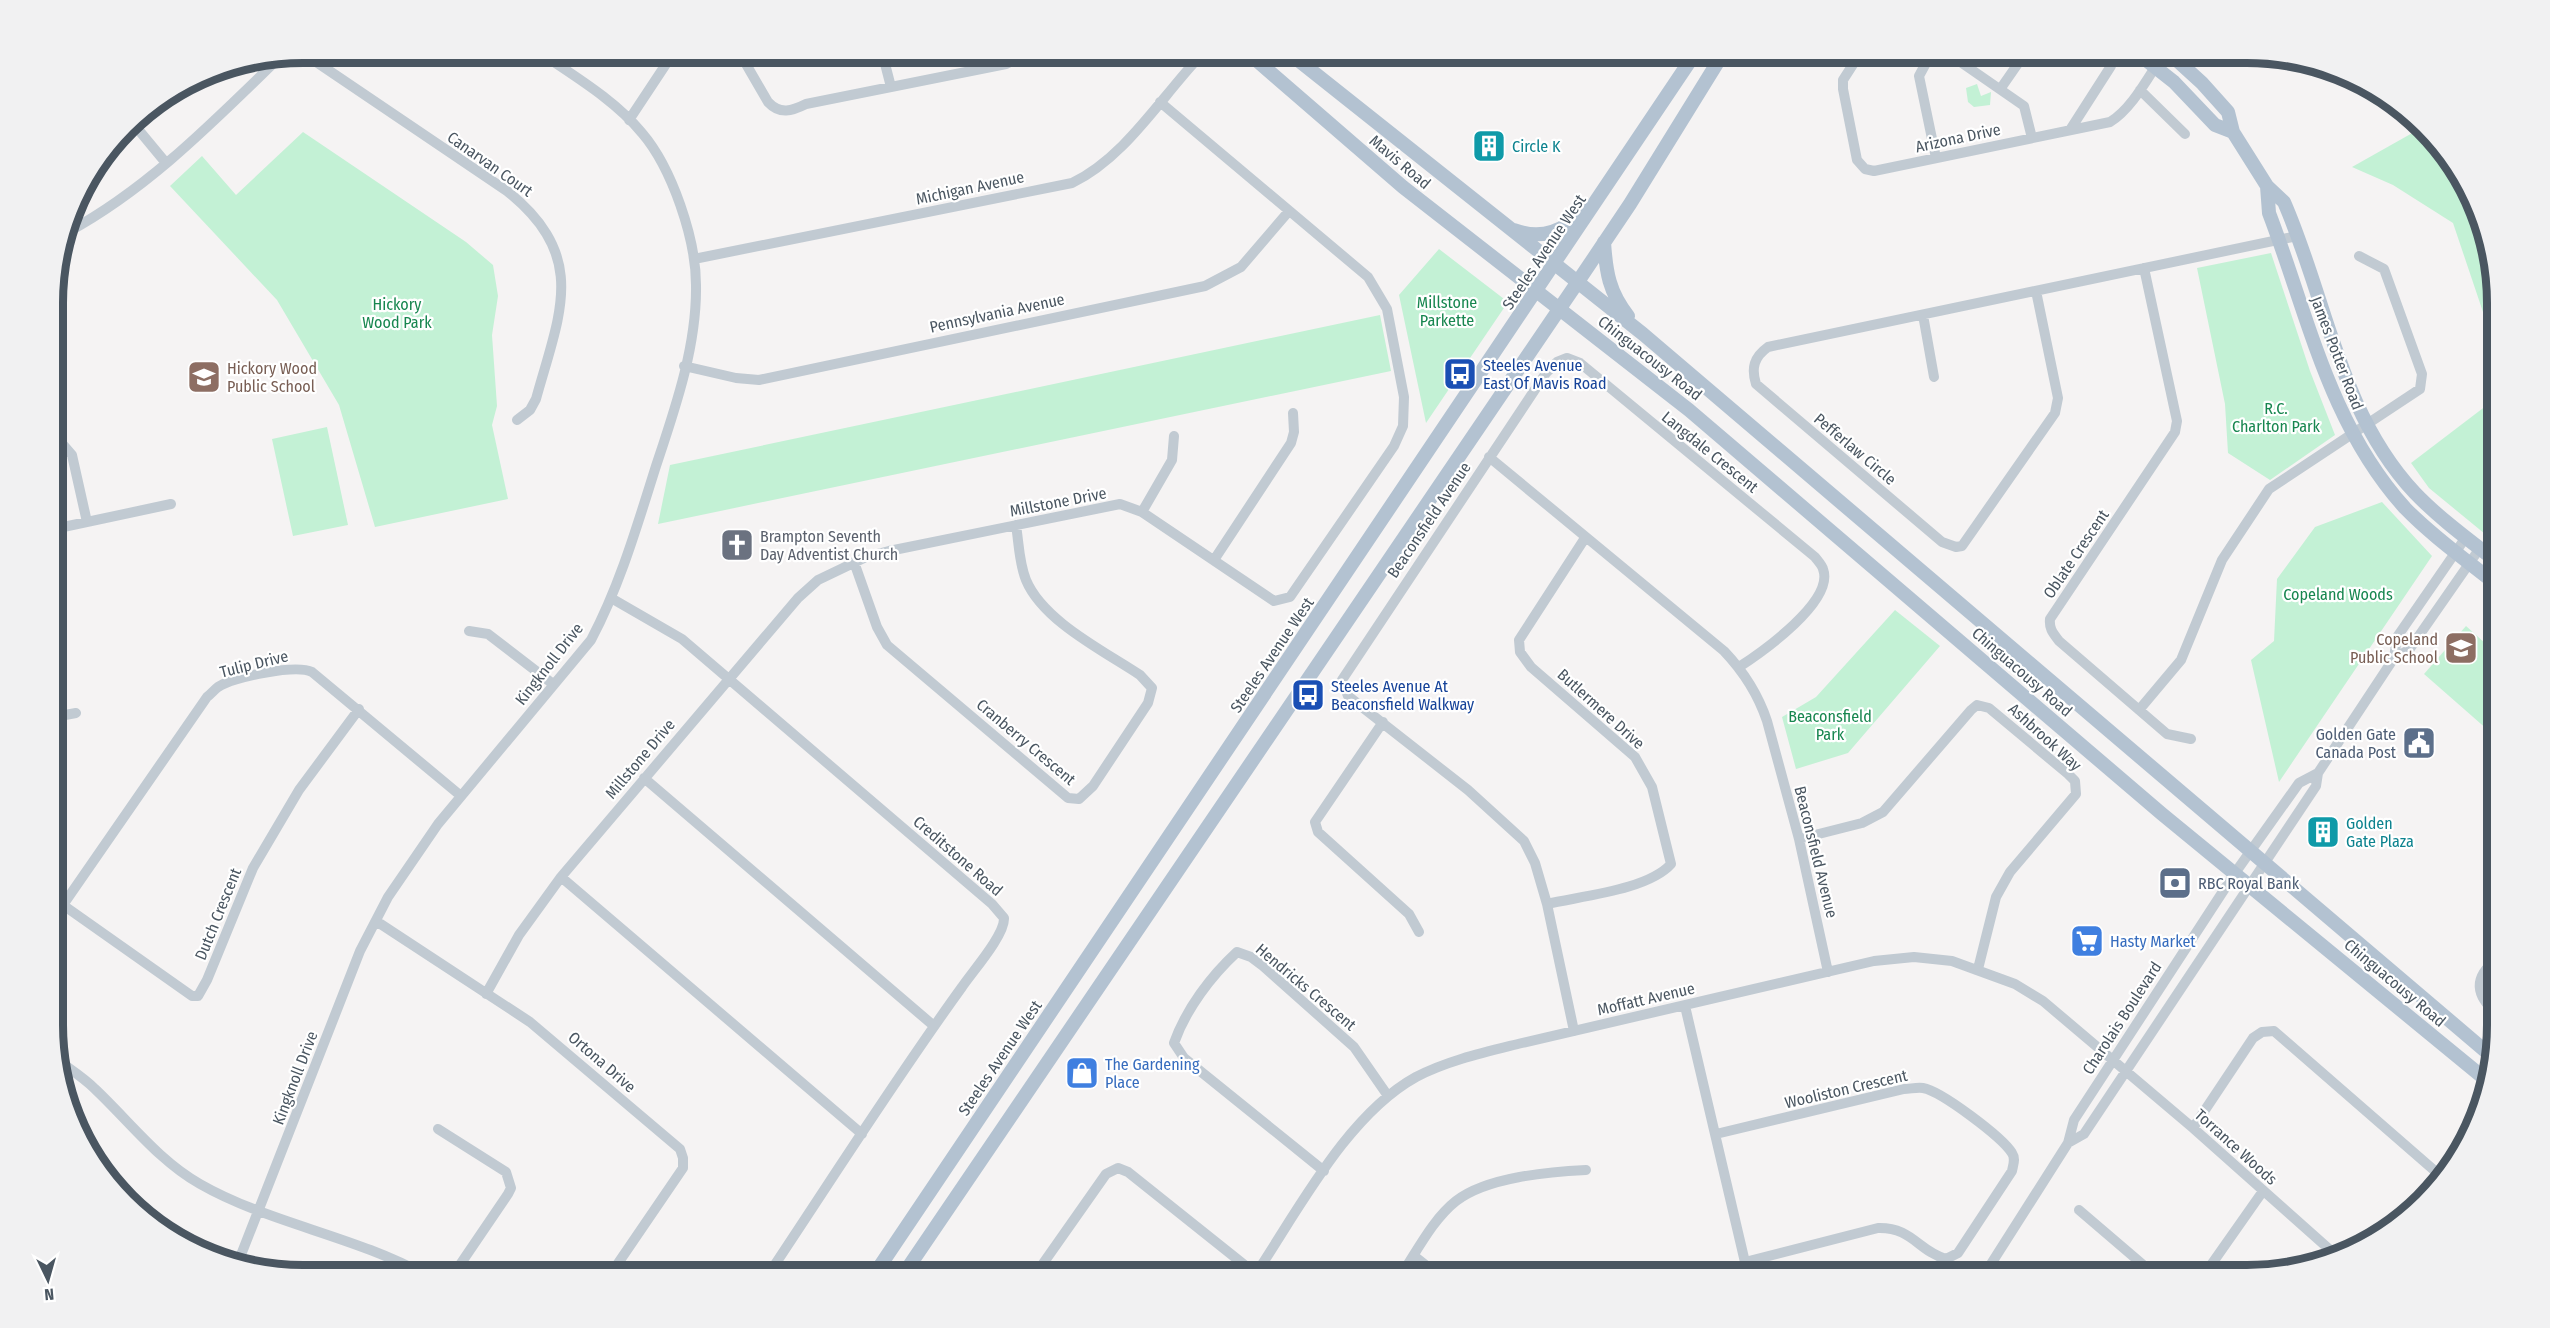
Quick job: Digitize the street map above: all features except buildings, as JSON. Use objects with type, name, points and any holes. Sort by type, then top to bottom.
[{"type":"main road","name":"Mavis Road","points":[[1259,63],[1403,187],[1538,291]]},
{"type":"main road","name":"Mavis Road","points":[[1302,63],[1577,283]]},
{"type":"main road","name":"Steeles Avenue West","points":[[881,1265],[1555,266],[1689,63]]},
{"type":"main road","points":[[910,1265],[1577,283],[1717,63]]},
{"type":"main road","name":"James Potter Road","points":[[2151,63],[2190,97],[2215,126],[2233,132]]},
{"type":"main road","name":"James Potter Road","points":[[2179,63],[2202,83],[2228,112],[2233,132],[2267,186],[2284,202],[2337,356],[2366,422],[2415,493],[2487,554]]},
{"type":"main road","name":"James Potter Road","points":[[2267,186],[2269,213],[2325,376],[2352,432],[2395,496],[2487,577]]},
{"type":"main road","points":[[1502,225],[1528,235],[1554,233],[1567,227],[1600,197]]},
{"type":"main road","points":[[1604,242],[1606,273],[1614,298],[1642,334]]},
{"type":"main road","name":"Chinguacousy Road","points":[[1577,283],[1642,334],[2485,1051]]},
{"type":"main road","name":"Chinguacousy Road","points":[[1538,291],[1689,410],[2162,814],[2481,1076]]},
{"type":"street","name":"Canarvan Court","points":[[318,63],[507,192],[531,211],[548,232],[558,258],[562,282],[560,315],[536,399],[530,410],[517,420]]},
{"type":"street","name":"Kingknoll Drive","points":[[240,1257],[360,951],[405,868],[461,796],[591,640],[628,556],[675,406],[696,300],[694,259],[688,232],[663,167],[642,132],[590,87],[555,63]]},
{"type":"street","points":[[629,120],[667,63]]},
{"type":"street","points":[[745,63],[768,102],[775,109],[784,112],[806,104],[1008,63]]},
{"type":"street","points":[[885,63],[891,87]]},
{"type":"street","name":"Michigan Avenue","points":[[694,259],[1050,187],[1066,186],[1088,176],[1100,166],[1193,63]]},
{"type":"street","name":"Arizona Drive","points":[[1854,63],[1844,80],[1843,89],[1859,164],[1865,170],[1874,171],[2110,122],[2118,117],[2140,90],[2155,66]]},
{"type":"street","points":[[1926,63],[1919,76],[1936,158]]},
{"type":"street","points":[[1963,63],[2024,106],[2032,138]]},
{"type":"street","points":[[2001,88],[2018,63]]},
{"type":"street","points":[[76,227],[118,200],[166,163],[226,110],[272,65]]},
{"type":"street","points":[[2070,130],[2111,66]]},
{"type":"street","points":[[2140,90],[2185,134]]},
{"type":"street","name":"Millstone Drive","points":[[486,994],[519,935],[561,877],[729,678],[798,598],[818,580],[854,562],[889,551],[1120,504],[1142,512],[1274,601],[1290,597],[1394,446],[1403,426],[1404,397],[1387,309],[1382,297],[1368,277],[1160,102]]},
{"type":"street","points":[[138,129],[166,163]]},
{"type":"street","name":"Pennsylvania Avenue","points":[[684,366],[736,378],[759,380],[1205,286],[1241,267],[1289,211]]},
{"type":"street","name":"Pefferlaw Circle","points":[[2036,291],[2058,398],[2055,413],[1968,541],[1956,547],[1942,542],[1756,384],[1753,365],[1759,354],[1768,347],[2297,236]]},
{"type":"street","points":[[2190,740],[2168,734],[2139,710],[2181,660],[2222,560],[2269,489],[2366,422],[2416,392],[2423,379],[2384,269],[2359,256]]},
{"type":"street","name":"Oblate Crescent","points":[[2139,710],[2059,641],[2051,631],[2050,619],[2175,432],[2177,421],[2144,268]]},
{"type":"street","points":[[1923,315],[1934,376]]},
{"type":"street","name":"Langdale Crescent","points":[[1489,457],[1546,373],[1557,362],[1567,358],[1580,363],[1815,557],[1823,569],[1822,591],[1773,644],[1739,667]]},
{"type":"street","points":[[1214,560],[1291,443],[1294,432],[1293,413]]},
{"type":"street","points":[[1142,512],[1173,460],[1174,436]]},
{"type":"street","points":[[63,445],[72,455],[87,522]]},
{"type":"street","name":"Beaconsfield Avenue","points":[[1574,1031],[1547,904],[1535,863],[1524,842],[1468,790],[1348,696],[1342,680],[1489,457],[1724,651],[1739,667],[1761,705],[1799,839],[1828,972]]},
{"type":"street","points":[[63,527],[171,504]]},
{"type":"street","name":"Cranberry Crescent","points":[[854,562],[873,619],[887,645],[1068,798],[1079,799],[1093,786],[1148,703],[1152,688],[1140,675],[1052,615],[1036,599],[1023,571],[1016,525]]},
{"type":"street","name":"Charolais Boulevard","points":[[2068,1143],[2084,1134],[2179,988],[2316,786],[2318,773],[2394,658],[2397,637],[2466,537]]},
{"type":"street","name":"Butlermere Drive","points":[[1547,904],[1634,884],[1663,873],[1671,864],[1652,787],[1635,757],[1531,668],[1520,652],[1519,640],[1585,538]]},
{"type":"street","name":"Charolais Boulevard","points":[[2394,658],[2409,650],[2480,548]]},
{"type":"street","name":"Creditstone Road","points":[[611,598],[658,623],[729,678],[1002,914],[1004,922],[992,944],[934,1026],[775,1265]]},
{"type":"street","points":[[469,631],[488,634],[553,684]]},
{"type":"street","name":"Tulip Drive","points":[[63,905],[207,698],[219,686],[286,669],[304,668],[359,709],[461,796]]},
{"type":"street","name":"Ashbrook Way","points":[[1799,839],[1862,823],[1878,816],[1971,710],[1977,705],[1989,708],[2068,774],[2075,781],[2076,794],[2010,872],[1996,897],[1978,969]]},
{"type":"street","name":"Dutch Crescent","points":[[63,905],[192,996],[198,996],[207,980],[253,868],[299,790],[359,709]]},
{"type":"street","points":[[63,715],[76,713]]},
{"type":"street","points":[[1383,722],[1315,822],[1318,832],[1409,914],[1419,932]]},
{"type":"street","name":"Charolais Boulevard","points":[[1990,1265],[2068,1143],[2074,1120],[2235,873],[2299,783],[2318,773]]},
{"type":"street","points":[[644,778],[934,1026]]},
{"type":"street","points":[[561,877],[862,1134]]},
{"type":"street","name":"Ortona Drive","points":[[376,921],[555,1041],[680,1149],[683,1158],[682,1168],[617,1265]]},
{"type":"street","name":"Hendricks Crescent","points":[[1324,1171],[1184,1058],[1174,1043],[1183,1020],[1221,966],[1237,952],[1251,957],[1263,966],[1354,1047],[1388,1096]]},
{"type":"street","name":"Moffatt Avenue","points":[[1263,1265],[1343,1145],[1388,1096],[1417,1077],[1470,1056],[1874,961],[1914,957],[1952,962],[1978,969],[2015,984],[2043,1001],[2111,1061]]},
{"type":"street","points":[[2487,970],[2483,975],[2479,992],[2487,1005]]},
{"type":"street","points":[[1685,1006],[1746,1265]]},
{"type":"street","points":[[2193,1128],[2253,1038],[2262,1032],[2274,1031],[2436,1172]]},
{"type":"street","name":"Torrance Woods","points":[[2111,1061],[2193,1128],[2330,1250]]},
{"type":"street","points":[[67,1067],[94,1087],[179,1170],[201,1185],[404,1265]]},
{"type":"street","name":"Wooliston Crescent","points":[[1716,1134],[1904,1089],[1922,1088],[1942,1095],[2013,1153],[2012,1171],[1958,1253],[1946,1259],[1934,1256],[1909,1235],[1894,1228],[1878,1228],[1745,1262]]},
{"type":"street","points":[[438,1129],[506,1172],[510,1179],[508,1194],[460,1265]]},
{"type":"street","points":[[1042,1265],[1106,1174],[1118,1168],[1128,1172],[1244,1265]]},
{"type":"street","points":[[1408,1265],[1437,1221],[1456,1201],[1479,1187],[1555,1172],[1586,1170]]},
{"type":"street","points":[[2211,1265],[2263,1191]]},
{"type":"street","points":[[2079,1210],[2143,1265]]},
{"type":"street","points":[[1414,1256],[1425,1265]]},
{"type":"green space","points":[[1977,84],[1981,96],[1991,92],[1990,105],[1974,107],[1968,102],[1966,88]]},
{"type":"green space","points":[[2415,131],[2437,157],[2455,183],[2469,211],[2479,241],[2485,272],[2487,341],[2483,312],[2453,223],[2393,185],[2352,167]]},
{"type":"green space","name":"Hickory Wood Park","points":[[303,132],[466,242],[493,265],[498,296],[492,335],[497,406],[492,425],[508,499],[375,527],[339,405],[277,300],[170,186],[202,156],[236,195]]},
{"type":"green space","name":"Millstone Parkette","points":[[1439,249],[1508,302],[1426,423],[1399,295]]},
{"type":"green space","name":"R.C. Charlton Park","points":[[2271,253],[2310,371],[2335,435],[2270,480],[2228,453],[2225,404],[2197,268]]},
{"type":"green space","points":[[1380,315],[1391,371],[658,524],[670,465]]},
{"type":"green space","points":[[2487,405],[2487,536],[2429,488],[2411,463]]},
{"type":"green space","points":[[327,427],[348,525],[293,536],[272,439]]},
{"type":"green space","name":"Copeland Woods","points":[[2382,502],[2432,556],[2279,782],[2251,660],[2274,641],[2277,579],[2315,527]]},
{"type":"green space","name":"Beaconsfield Park","points":[[1895,610],[1940,646],[1848,753],[1796,769],[1782,717],[1816,697]]},
{"type":"green space","points":[[2466,626],[2487,645],[2487,729],[2424,674]]},
{"type":"place","name":"Circle K","points":[[1489,146]]},
{"type":"place","name":"Steeles Avenue East Of Mavis Road","points":[[1460,374]]},
{"type":"place","name":"Hickory Wood Public School","points":[[204,377]]},
{"type":"place","name":"Brampton Seventh Day Adventist Church","points":[[737,545]]},
{"type":"place","name":"Copeland Public School","points":[[2461,648]]},
{"type":"place","name":"Steeles Avenue At Beaconsfield Walkway","points":[[1308,695]]},
{"type":"place","name":"Golden Gate Canada Post","points":[[2419,743]]},
{"type":"place","name":"Golden Gate Plaza","points":[[2323,832]]},
{"type":"place","name":"RBC Royal Bank","points":[[2175,883]]},
{"type":"place","name":"Hasty Market","points":[[2087,941]]},
{"type":"place","name":"The Gardening Place","points":[[1082,1073]]}]
